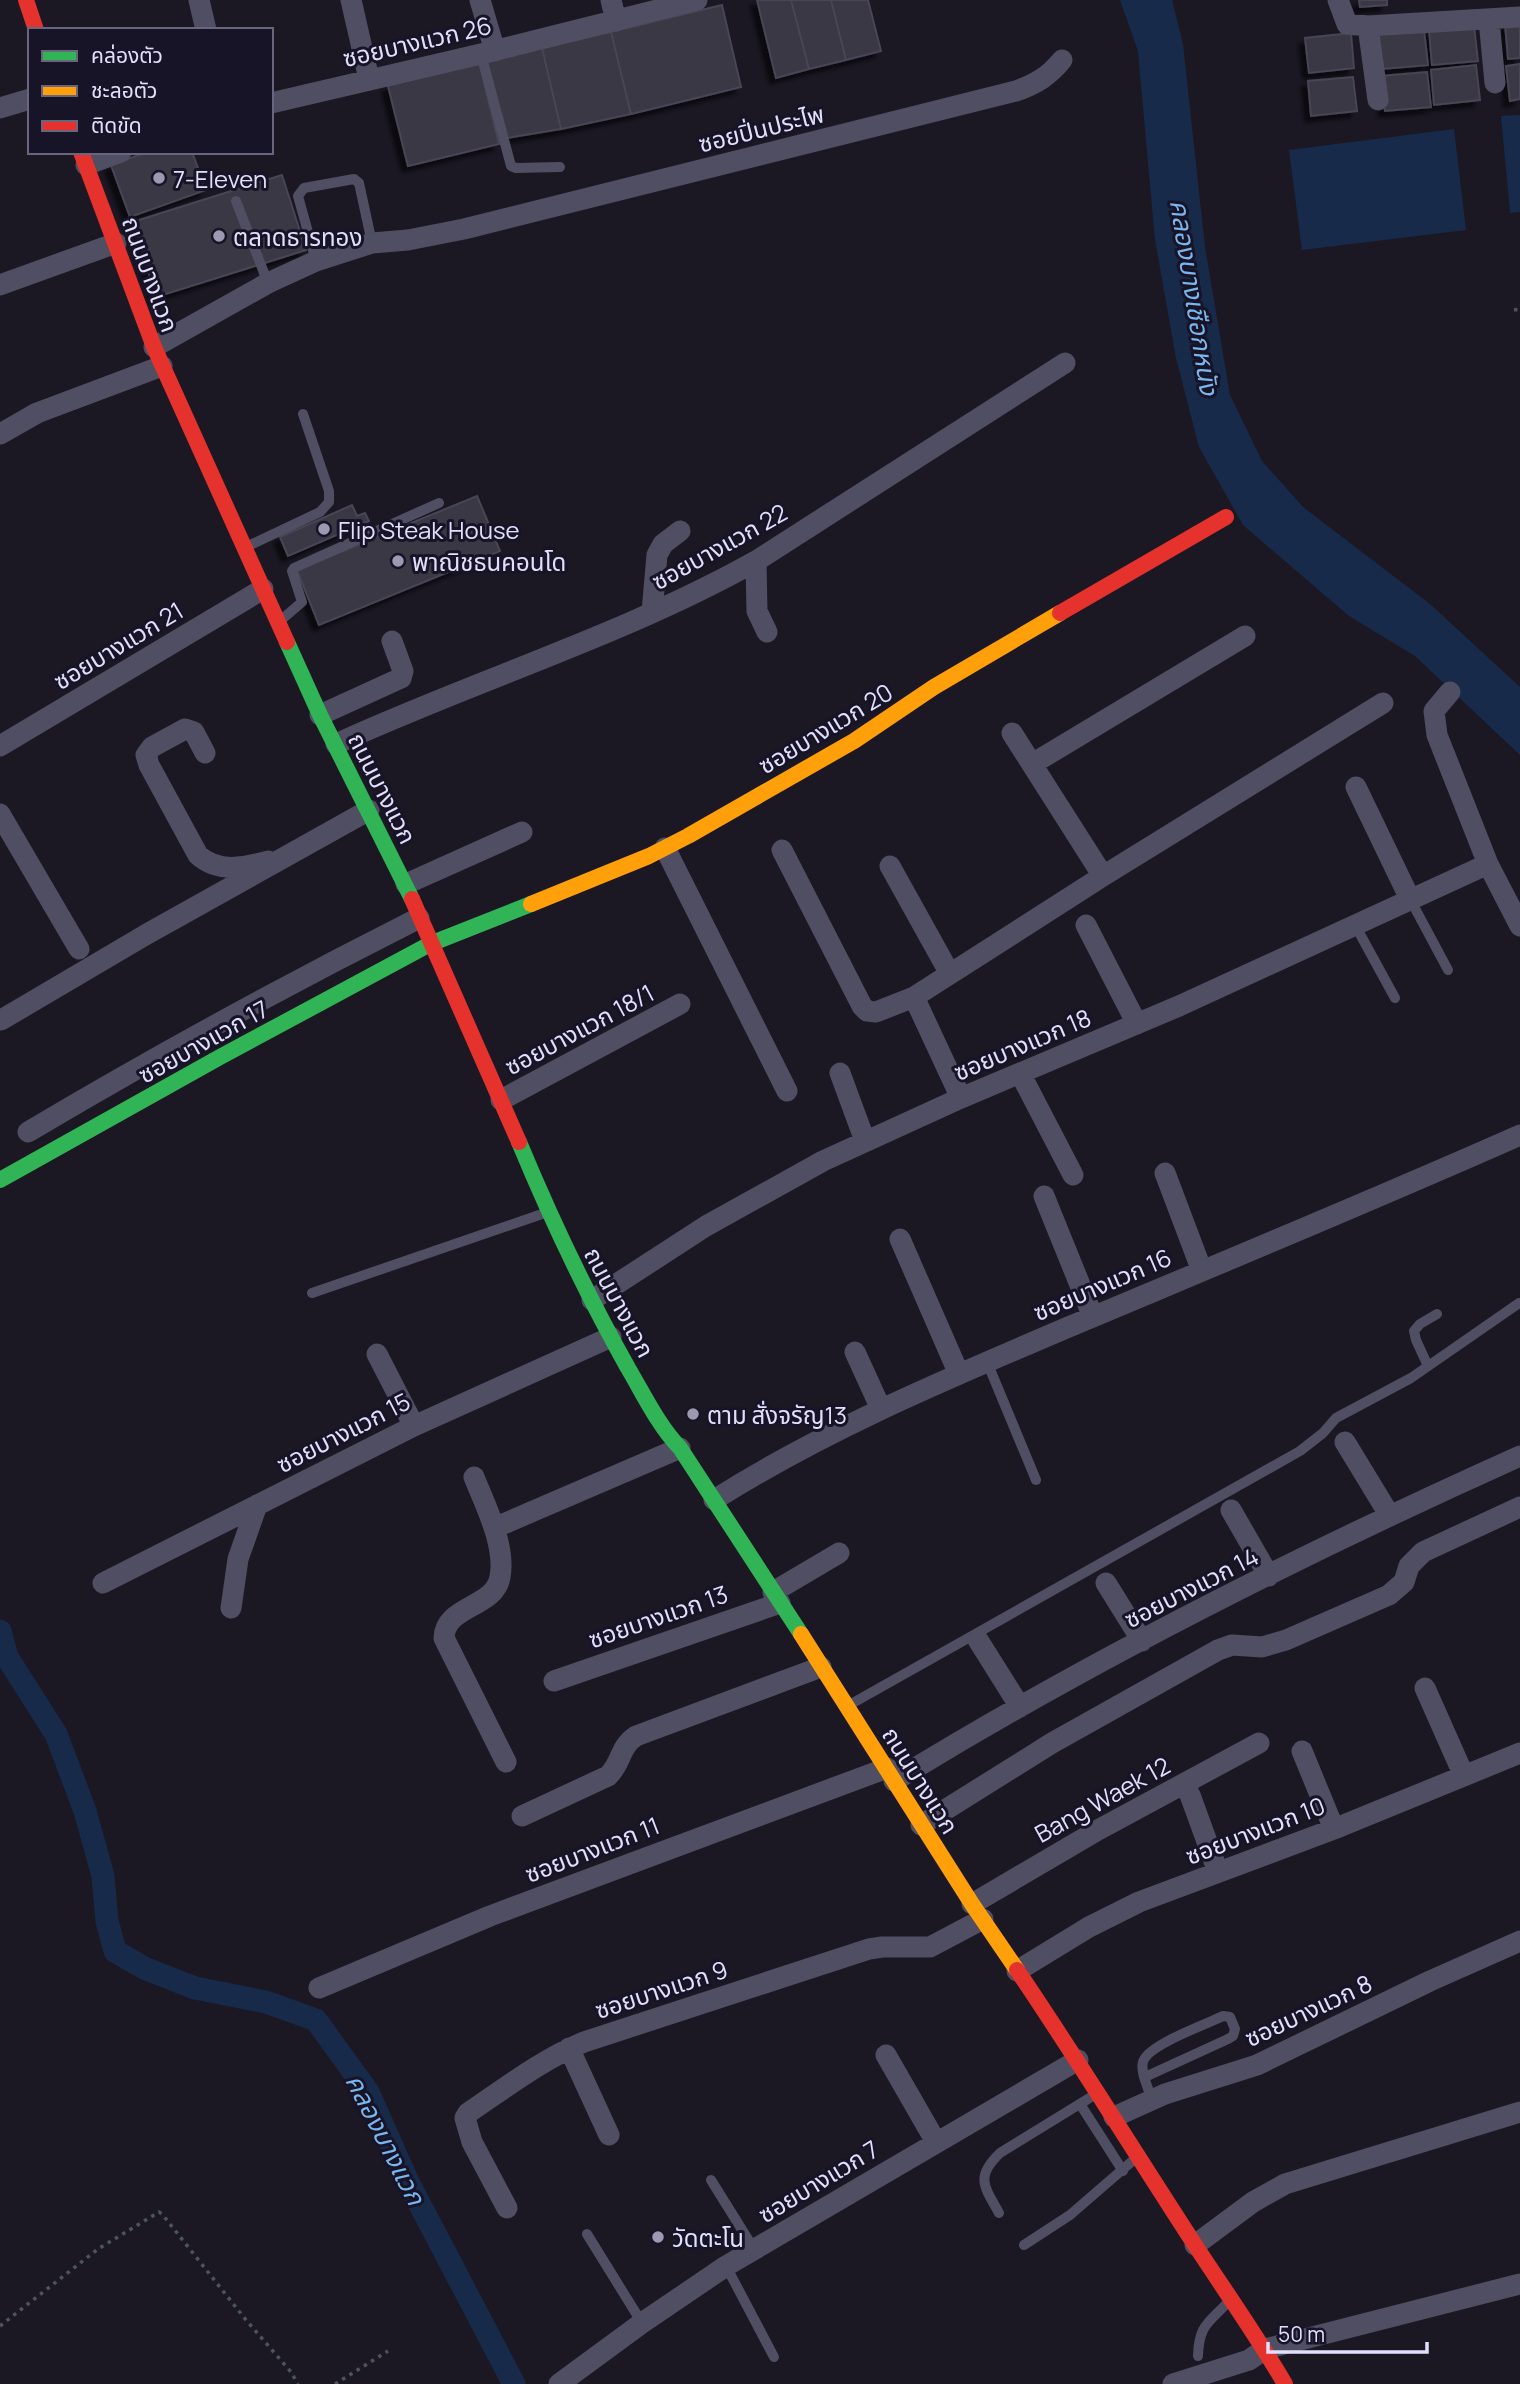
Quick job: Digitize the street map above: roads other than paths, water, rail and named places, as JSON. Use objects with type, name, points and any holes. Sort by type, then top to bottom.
[{"type":"main road","points":[[26,0],[35,28]]},
{"type":"main road","name":"ถนนบางแวก","points":[[83,159],[158,357],[243,548],[320,715],[406,884],[548,1212],[611,1338],[665,1432],[680,1448],[848,1705],[921,1825],[1078,2060],[1285,2384]]},
{"type":"main road","name":"ซอยบางแวก 20","points":[[430,944],[600,877],[665,848],[854,741],[934,687],[1226,517]]},
{"type":"main road","name":"ซอยบางแวก 17","points":[[0,1180],[430,944]]},
{"type":"street","points":[[199,0],[206,28]]},
{"type":"street","points":[[351,0],[369,79]]},
{"type":"street","points":[[481,0],[488,52]]},
{"type":"street","name":"ซอยบางแวก 26","points":[[273,103],[488,52],[613,10],[697,0]]},
{"type":"street","points":[[1338,0],[1348,24],[1368,26],[1520,17]]},
{"type":"street","points":[[1489,20],[1495,83]]},
{"type":"street","points":[[1368,26],[1378,100]]},
{"type":"street","name":"ซอยปิ่นประไพ","points":[[0,434],[37,413],[158,357],[268,283],[316,261],[372,243],[408,240],[464,229],[1016,91],[1037,84],[1062,60]]},
{"type":"street","points":[[0,108],[28,100]]},
{"type":"street","points":[[83,159],[110,154]]},
{"type":"street","points":[[0,285],[116,243]]},
{"type":"street","name":"ซอยบางแวก 22","points":[[335,744],[434,700],[715,584],[1065,363]]},
{"type":"street","points":[[652,612],[657,555],[663,544],[680,531]]},
{"type":"street","points":[[755,561],[757,611],[767,632]]},
{"type":"street","name":"ซอยบางแวก 21","points":[[0,746],[263,589]]},
{"type":"street","points":[[1032,764],[1245,636]]},
{"type":"street","points":[[320,715],[401,678],[403,671],[392,641]]},
{"type":"street","points":[[1450,692],[1434,711],[1437,735],[1488,864],[1520,926]]},
{"type":"street","points":[[782,850],[867,1011],[876,1012],[914,997],[1103,876],[1383,703]]},
{"type":"street","points":[[205,753],[194,732],[185,729],[152,747],[146,755],[198,855],[206,862],[226,868],[249,866],[283,857]]},
{"type":"street","points":[[1012,733],[1103,876]]},
{"type":"street","points":[[1356,787],[1410,899]]},
{"type":"street","points":[[1,1020],[147,934],[259,874],[283,857],[369,810]]},
{"type":"street","points":[[0,814],[79,949]]},
{"type":"street","points":[[406,884],[522,832]]},
{"type":"street","points":[[665,848],[787,1091]]},
{"type":"street","name":"ซอยบางแวก 18","points":[[592,1300],[705,1226],[796,1174],[961,1098],[1137,1024],[1488,864]]},
{"type":"street","points":[[890,866],[950,974]]},
{"type":"street","points":[[28,1132],[248,1006],[419,918]]},
{"type":"street","points":[[1086,925],[1137,1024]]},
{"type":"street","points":[[914,997],[961,1098]]},
{"type":"street","name":"ซอยบางแวก 18/1","points":[[501,1100],[680,1004]]},
{"type":"street","points":[[840,1073],[865,1141]]},
{"type":"street","points":[[1020,1073],[1073,1175]]},
{"type":"street","name":"ซอยบางแวก 16","points":[[714,1500],[808,1446],[881,1409],[1520,1135]]},
{"type":"street","points":[[1165,1173],[1202,1271]]},
{"type":"street","points":[[1044,1196],[1093,1317]]},
{"type":"street","points":[[900,1239],[959,1374]]},
{"type":"street","name":"ซอยบางแวก 15","points":[[103,1583],[414,1426],[611,1338]]},
{"type":"street","points":[[855,1352],[881,1409]]},
{"type":"street","points":[[377,1354],[414,1426]]},
{"type":"street","points":[[1345,1442],[1390,1516]]},
{"type":"street","points":[[494,1528],[680,1448]]},
{"type":"street","name":"ซอยบางแวก 14","points":[[891,1775],[1065,1681],[1269,1576],[1390,1516],[1520,1457]]},
{"type":"street","points":[[474,1476],[494,1528],[501,1563],[500,1580],[492,1593],[456,1615],[444,1629],[444,1638],[506,1762]]},
{"type":"street","points":[[232,1608],[238,1559],[257,1505]]},
{"type":"street","points":[[921,1825],[1052,1743],[1218,1650],[1232,1644],[1262,1647],[1286,1640],[1389,1595],[1404,1582],[1409,1566],[1423,1552],[1520,1507]]},
{"type":"street","points":[[1231,1510],[1269,1576]]},
{"type":"street","name":"ซอยบางแวก 13","points":[[554,1681],[776,1597],[839,1553]]},
{"type":"street","points":[[1107,1583],[1142,1641]]},
{"type":"street","points":[[978,1640],[1020,1707]]},
{"type":"street","points":[[522,1816],[608,1776],[617,1768],[626,1742],[636,1736],[821,1667]]},
{"type":"street","points":[[1425,1688],[1464,1776]]},
{"type":"street","name":"Bang Waek 12","points":[[977,1911],[1098,1830],[1259,1743]]},
{"type":"street","points":[[1302,1751],[1334,1829]]},
{"type":"street","name":"ซอยบางแวก 10","points":[[1017,1971],[1089,1927],[1126,1909],[1334,1829],[1520,1753]]},
{"type":"street","name":"ซอยบางแวก 11","points":[[319,1988],[489,1916],[891,1775]]},
{"type":"street","points":[[1190,1795],[1218,1872]]},
{"type":"street","name":"ซอยบางแวก 9","points":[[507,2208],[472,2141],[465,2118],[468,2113],[505,2088],[569,2048],[869,1949],[930,1947],[977,1911]]},
{"type":"street","name":"ซอยบางแวก 8","points":[[1114,2117],[1152,2100],[1257,2065],[1430,1981],[1520,1941]]},
{"type":"street","points":[[569,2048],[609,2135]]},
{"type":"street","points":[[886,2055],[936,2142]]},
{"type":"street","name":"ซอยบางแวก 7","points":[[559,2384],[726,2266],[1078,2060]]},
{"type":"street","points":[[1195,2245],[1252,2202],[1285,2184],[1520,2112]]},
{"type":"street","points":[[1173,2384],[1249,2360],[1265,2349],[1520,2284]]},
{"type":"lane","points":[[488,52],[511,166],[560,167]]},
{"type":"lane","points":[[316,261],[299,196],[304,188],[354,179],[359,183],[372,243]]},
{"type":"lane","points":[[236,201],[268,283]]},
{"type":"lane","points":[[243,548],[320,512],[329,502],[329,491],[303,414]]},
{"type":"lane","points":[[279,622],[302,602],[293,578],[294,568],[439,503]]},
{"type":"lane","points":[[1410,899],[1448,970]]},
{"type":"lane","points":[[1355,925],[1395,998]]},
{"type":"lane","points":[[312,1293],[548,1212]]},
{"type":"lane","points":[[848,1705],[1300,1451],[1323,1433],[1336,1418],[1411,1378],[1519,1303]]},
{"type":"lane","points":[[1428,1366],[1414,1331],[1437,1314]]},
{"type":"lane","points":[[987,1362],[1035,1480]]},
{"type":"lane","points":[[1145,2077],[1233,2036],[1234,2023],[1230,2017],[1223,2016],[1157,2046],[1142,2063],[1145,2077],[1152,2100]]},
{"type":"lane","points":[[999,2213],[987,2190],[984,2176],[987,2165],[1000,2153],[1099,2093]]},
{"type":"lane","points":[[1080,2104],[1123,2171]]},
{"type":"lane","points":[[1024,2245],[1070,2216],[1139,2156]]},
{"type":"lane","points":[[711,2180],[754,2249]]},
{"type":"lane","points":[[587,2234],[642,2323]]},
{"type":"lane","points":[[726,2266],[775,2357]]},
{"type":"lane","points":[[1198,2356],[1199,2338],[1204,2326],[1231,2298]]},
{"type":"water","name":"คลองบางเชือกหนัง","points":[[1120,0],[1172,0],[1183,44],[1205,247],[1230,395],[1262,461],[1303,507],[1430,604],[1520,687],[1520,755],[1415,656],[1349,616],[1243,525],[1199,447],[1176,358],[1155,240],[1138,51]]},
{"type":"water","points":[[1520,115],[1520,212],[1510,213],[1501,116]]},
{"type":"water","points":[[1454,129],[1466,230],[1302,250],[1289,150]]},
{"type":"waterway","name":"คลองบางแวก","points":[[0,1631],[7,1657],[56,1734],[85,1811],[103,1876],[107,1921],[115,1951],[144,1968],[195,1988],[266,2002],[316,2020],[368,2092],[407,2180],[514,2384]]},
{"type":"place","name":"7-Eleven","points":[[159,178]]},
{"type":"place","name":"ตลาดธารทอง","points":[[219,236]]},
{"type":"place","name":"Flip Steak House","points":[[324,529]]},
{"type":"place","name":"พาณิชธนคอนโด","points":[[398,561]]},
{"type":"place","name":"ตาม สั่งจรัญ13","points":[[693,1414]]},
{"type":"place","name":"วัดตะโน","points":[[658,2237]]}]
